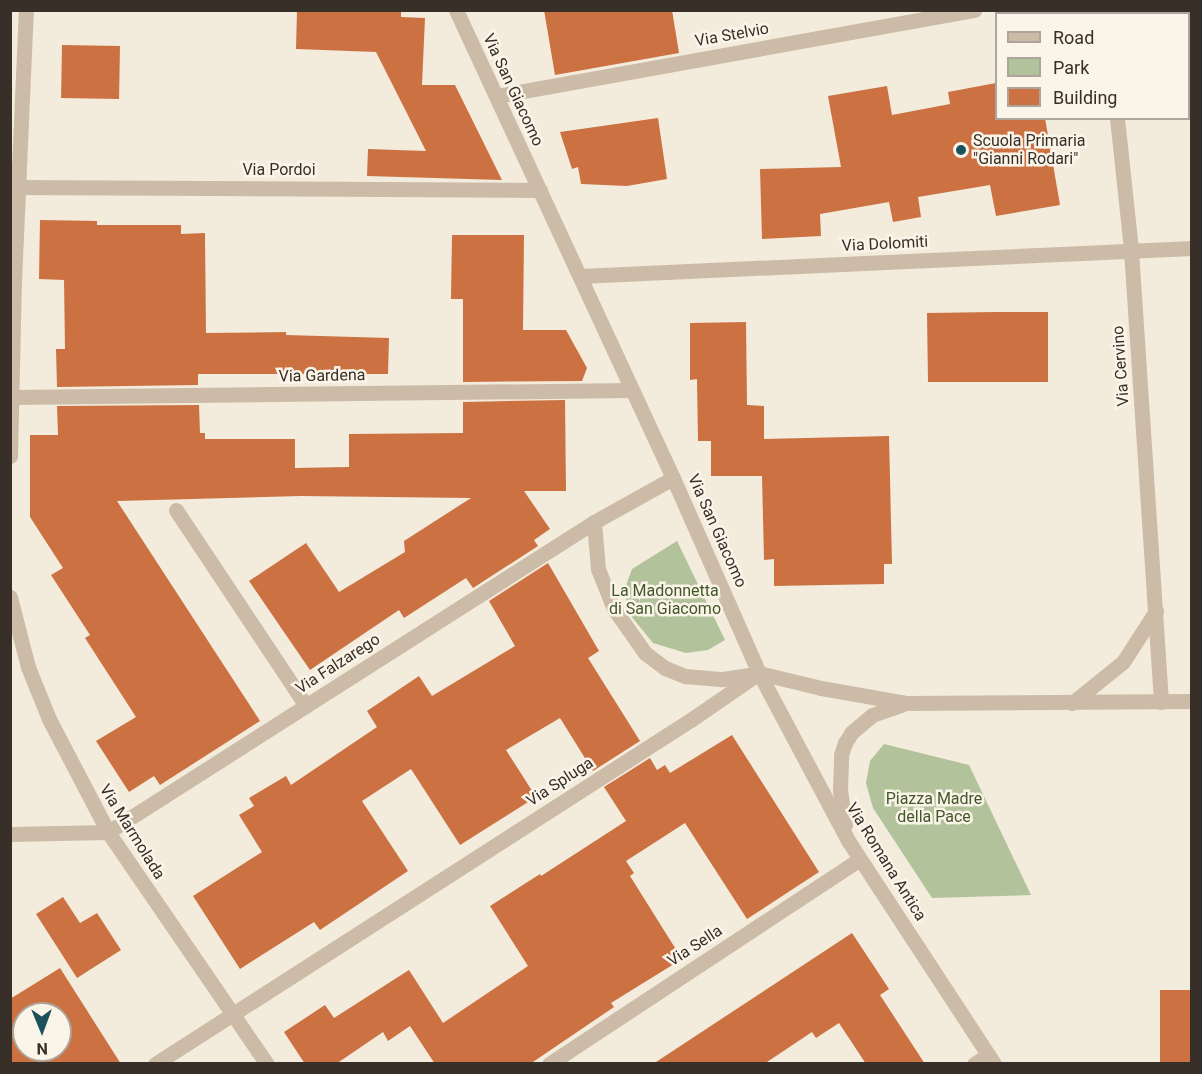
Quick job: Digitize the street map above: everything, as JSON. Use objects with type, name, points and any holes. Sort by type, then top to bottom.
[{"type":"street","points":[[10,456],[12,282],[18,187],[17,37],[26,10]]},
{"type":"street","name":"Via San Giacomo","points":[[456,10],[673,478],[759,672]]},
{"type":"street","name":"Via Stelvio","points":[[496,96],[974,10]]},
{"type":"street","name":"Via Cervino","points":[[1117,120],[1131,250],[1161,702]]},
{"type":"street","name":"Via Pordoi","points":[[18,187],[540,190]]},
{"type":"street","name":"Via Dolomiti","points":[[580,276],[1191,248]]},
{"type":"street","name":"Via Gardena","points":[[12,397],[632,390]]},
{"type":"street","name":"Via Falzarego","points":[[108,832],[594,522],[673,478]]},
{"type":"street","points":[[176,510],[306,706]]},
{"type":"street","points":[[594,522],[595,552],[602,583],[614,609],[645,653],[665,668],[693,678],[734,678],[759,672],[821,688],[906,703],[1191,701]]},
{"type":"street","name":"Via Marmolada","points":[[10,597],[28,667],[49,719],[108,832],[267,1064]]},
{"type":"street","points":[[1072,703],[1104,680],[1123,662],[1156,611]]},
{"type":"street","name":"Via Romana Antica","points":[[759,672],[849,842],[991,1059]]},
{"type":"street","name":"Via Spluga","points":[[155,1064],[692,719],[759,672]]},
{"type":"street","points":[[849,842],[840,789],[841,755],[845,743],[852,732],[872,715],[906,703]]},
{"type":"street","points":[[10,834],[108,832]]},
{"type":"street","name":"Via Sella","points":[[549,1064],[860,859]]},
{"type":"street","points":[[974,1064],[991,1059]]},
{"type":"green space","name":"La Madonnetta di San Giacomo","points":[[677,541],[725,640],[708,650],[686,653],[653,643],[631,616],[624,591],[632,569]]},
{"type":"green space","name":"Piazza Madre della Pace","points":[[884,744],[969,765],[1031,895],[932,898],[873,808],[866,783],[870,761]]},
{"type":"building","points":[[297,10],[401,10],[401,17],[425,18],[422,85],[455,85],[502,180],[367,176],[368,149],[426,151],[376,52],[296,49]]},
{"type":"building","points":[[544,10],[672,10],[679,53],[555,75]]},
{"type":"building","points":[[62,45],[120,46],[119,99],[61,98]]},
{"type":"building","points":[[995,83],[995,120],[1045,120],[1060,205],[996,216],[990,185],[918,197],[921,217],[893,222],[889,202],[820,214],[821,236],[762,239],[760,169],[841,167],[828,96],[887,86],[892,115],[950,104],[948,92]]},
{"type":"building","points":[[658,118],[667,179],[627,186],[581,184],[578,167],[572,169],[560,132]]},
{"type":"building","points":[[40,220],[97,221],[97,225],[181,225],[181,234],[205,233],[206,333],[286,332],[286,335],[389,338],[388,374],[198,374],[198,385],[57,387],[56,349],[65,349],[64,280],[39,279]]},
{"type":"building","points":[[452,235],[524,235],[523,330],[566,330],[587,368],[582,381],[463,382],[463,299],[451,299]]},
{"type":"building","points":[[1048,312],[1048,382],[928,382],[927,313]]},
{"type":"building","points":[[746,322],[747,405],[764,406],[764,439],[889,436],[892,564],[884,564],[884,584],[774,586],[774,559],[764,560],[762,476],[711,476],[711,441],[698,441],[697,379],[690,380],[690,323]]},
{"type":"building","points":[[565,400],[566,491],[524,491],[550,529],[534,540],[538,546],[473,588],[466,578],[404,618],[399,610],[310,670],[249,581],[306,543],[339,592],[405,552],[404,541],[471,498],[301,496],[117,501],[260,721],[160,785],[154,776],[129,792],[96,741],[136,717],[85,638],[90,635],[51,575],[63,568],[30,517],[30,435],[58,435],[57,406],[199,405],[200,433],[205,433],[205,439],[295,439],[295,468],[349,467],[349,434],[463,433],[463,402]]},
{"type":"building","points":[[548,563],[599,651],[588,658],[640,741],[593,771],[560,718],[506,750],[536,797],[460,845],[411,769],[362,801],[408,871],[320,930],[314,922],[240,969],[193,896],[262,852],[239,815],[254,806],[249,798],[286,776],[291,785],[377,727],[367,711],[419,676],[432,696],[515,646],[489,601]]},
{"type":"building","points":[[732,735],[819,872],[747,919],[685,823],[626,861],[634,873],[630,876],[682,959],[611,1003],[614,1007],[530,1064],[435,1064],[410,1026],[388,1041],[383,1032],[336,1064],[305,1064],[284,1032],[325,1005],[334,1018],[409,970],[443,1023],[528,966],[490,906],[626,821],[604,787],[650,758],[657,770],[665,765],[670,773]]},
{"type":"building","points":[[63,897],[80,923],[97,913],[121,950],[77,978],[36,914]]},
{"type":"building","points":[[852,933],[889,989],[880,995],[925,1064],[866,1064],[839,1023],[816,1038],[812,1032],[764,1064],[653,1064]]},
{"type":"building","points":[[60,968],[121,1064],[10,1064],[10,999]]},
{"type":"building","points":[[1160,990],[1191,990],[1191,1064],[1160,1064]]},
{"type":"place","name":"Scuola Primaria \"Gianni Rodari\"","points":[[961,150]]}]
